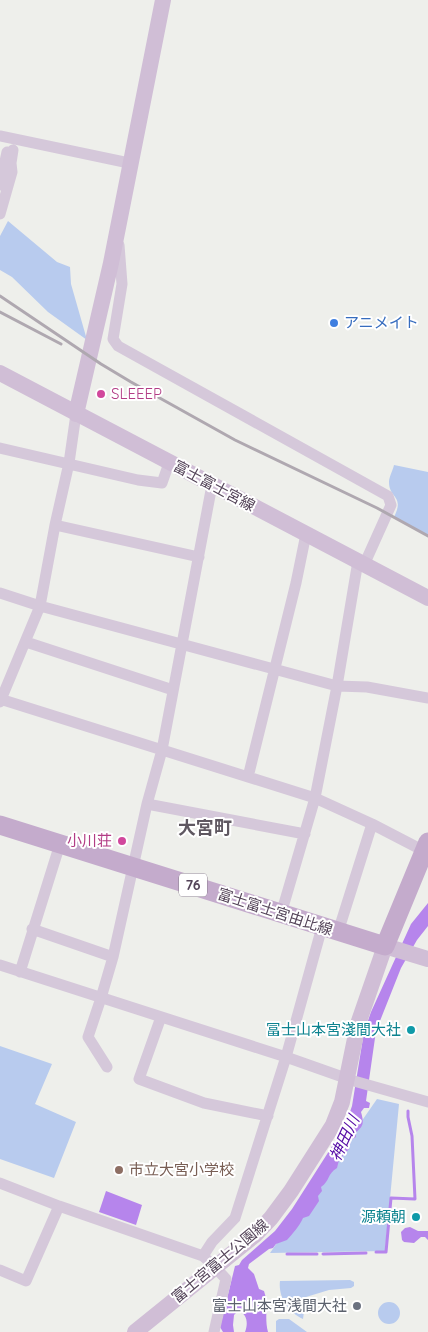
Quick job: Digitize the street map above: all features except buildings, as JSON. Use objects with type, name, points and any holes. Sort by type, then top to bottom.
[{"type":"main road","points":[[76,414],[118,226],[163,0]]},
{"type":"main road","name":"富士富士宮線","points":[[0,373],[428,598]]},
{"type":"main road","name":"富士富士宮由比線","points":[[0,825],[330,930],[406,952]]},
{"type":"main road","points":[[406,952],[427,849]]},
{"type":"main road","name":"富士宮富士公園線","points":[[135,1332],[209,1261],[255,1235],[271,1218],[291,1191],[333,1125],[350,1080],[358,1024],[406,952]]},
{"type":"street","points":[[0,185],[5,137],[130,163]]},
{"type":"street","points":[[0,214],[12,172],[13,150]]},
{"type":"street","points":[[118,226],[122,284],[114,339],[118,346],[388,496],[391,505],[361,563],[314,798],[281,914]]},
{"type":"street","points":[[76,414],[69,463],[40,606],[0,700],[314,798],[427,849]]},
{"type":"street","points":[[0,448],[138,480],[162,483],[169,463]]},
{"type":"street","points":[[107,1067],[88,1036],[102,998],[113,956],[147,804],[162,750],[212,485]]},
{"type":"street","points":[[55,525],[199,557]]},
{"type":"street","points":[[248,778],[306,534]]},
{"type":"street","points":[[0,593],[40,606],[337,686],[367,687],[428,698]]},
{"type":"street","points":[[26,642],[173,690]]},
{"type":"street","points":[[147,804],[305,834]]},
{"type":"street","points":[[209,1261],[212,1242],[235,1218],[286,1057],[330,930],[372,824]]},
{"type":"street","points":[[20,972],[60,844]]},
{"type":"street","points":[[32,930],[113,956]]},
{"type":"street","points":[[0,965],[286,1057],[350,1080],[428,1102]]},
{"type":"street","points":[[161,1017],[139,1079],[204,1103],[268,1116]]},
{"type":"street","points":[[0,1182],[59,1206],[209,1261],[226,1279],[214,1332]]},
{"type":"street","points":[[0,1270],[26,1281],[59,1206]]},
{"type":"shaded area","points":[[8,221],[57,262],[70,267],[71,284],[87,340],[48,312],[12,277],[0,270],[0,236]]},
{"type":"shaded area","points":[[394,465],[428,472],[428,536],[394,517],[398,505],[391,492],[389,482]]},
{"type":"shaded area","points":[[0,1046],[52,1064],[35,1104],[76,1122],[54,1178],[0,1159]]},
{"type":"shaded area","points":[[377,1099],[399,1104],[385,1251],[270,1253]]},
{"type":"shaded area","points":[[350,1280],[354,1282],[354,1286],[351,1288],[329,1290],[306,1297],[303,1319],[285,1303],[280,1287],[280,1281]]},
{"type":"shaded area","points":[[389,1302],[397,1305],[400,1313],[397,1321],[389,1324],[381,1321],[378,1313],[381,1305]]},
{"type":"shaded area","points":[[279,1319],[289,1319],[307,1332],[276,1332],[276,1321]]},
{"type":"water","name":"神田川","points":[[428,903],[428,926],[417,940],[401,968],[376,1031],[366,1101],[370,1103],[369,1108],[364,1108],[361,1112],[362,1126],[355,1133],[356,1137],[351,1140],[349,1149],[339,1160],[337,1168],[321,1187],[322,1191],[318,1196],[319,1201],[309,1216],[303,1218],[287,1240],[276,1244],[249,1264],[248,1268],[254,1274],[259,1289],[264,1291],[268,1332],[245,1332],[247,1326],[244,1314],[238,1311],[234,1315],[234,1332],[223,1332],[220,1327],[235,1266],[239,1265],[242,1260],[275,1231],[292,1209],[345,1126],[352,1106],[364,1032],[371,1012],[411,924]]},
{"type":"water","points":[[106,1191],[142,1205],[136,1225],[99,1212]]},
{"type":"water","points":[[410,1227],[418,1231],[428,1231],[428,1240],[425,1237],[421,1237],[414,1243],[404,1242],[401,1232],[405,1228]]},
{"type":"waterway","points":[[376,1252],[386,1252],[391,1198],[415,1199],[412,1136],[408,1111]]},
{"type":"waterway","points":[[323,1254],[366,1253]]},
{"type":"waterway","points":[[287,1254],[317,1254]]},
{"type":"railway","points":[[0,296],[131,382],[235,440],[377,508],[428,536]]},
{"type":"railway","points":[[0,312],[61,344]]},
{"type":"place","name":"アニメイト","points":[[334,323]]},
{"type":"place","name":"SLEEEP","points":[[101,394]]},
{"type":"place","name":"小川荘","points":[[122,841]]},
{"type":"place","name":"冨士山本宮淺間大社","points":[[411,1030]]},
{"type":"place","name":"市立大宮小学校","points":[[119,1170]]},
{"type":"place","name":"源頼朝","points":[[416,1217]]},
{"type":"place","name":"富士山本宮浅間大社","points":[[357,1306]]},
{"type":"district","name":"大宮町","points":[[205,828]]}]
